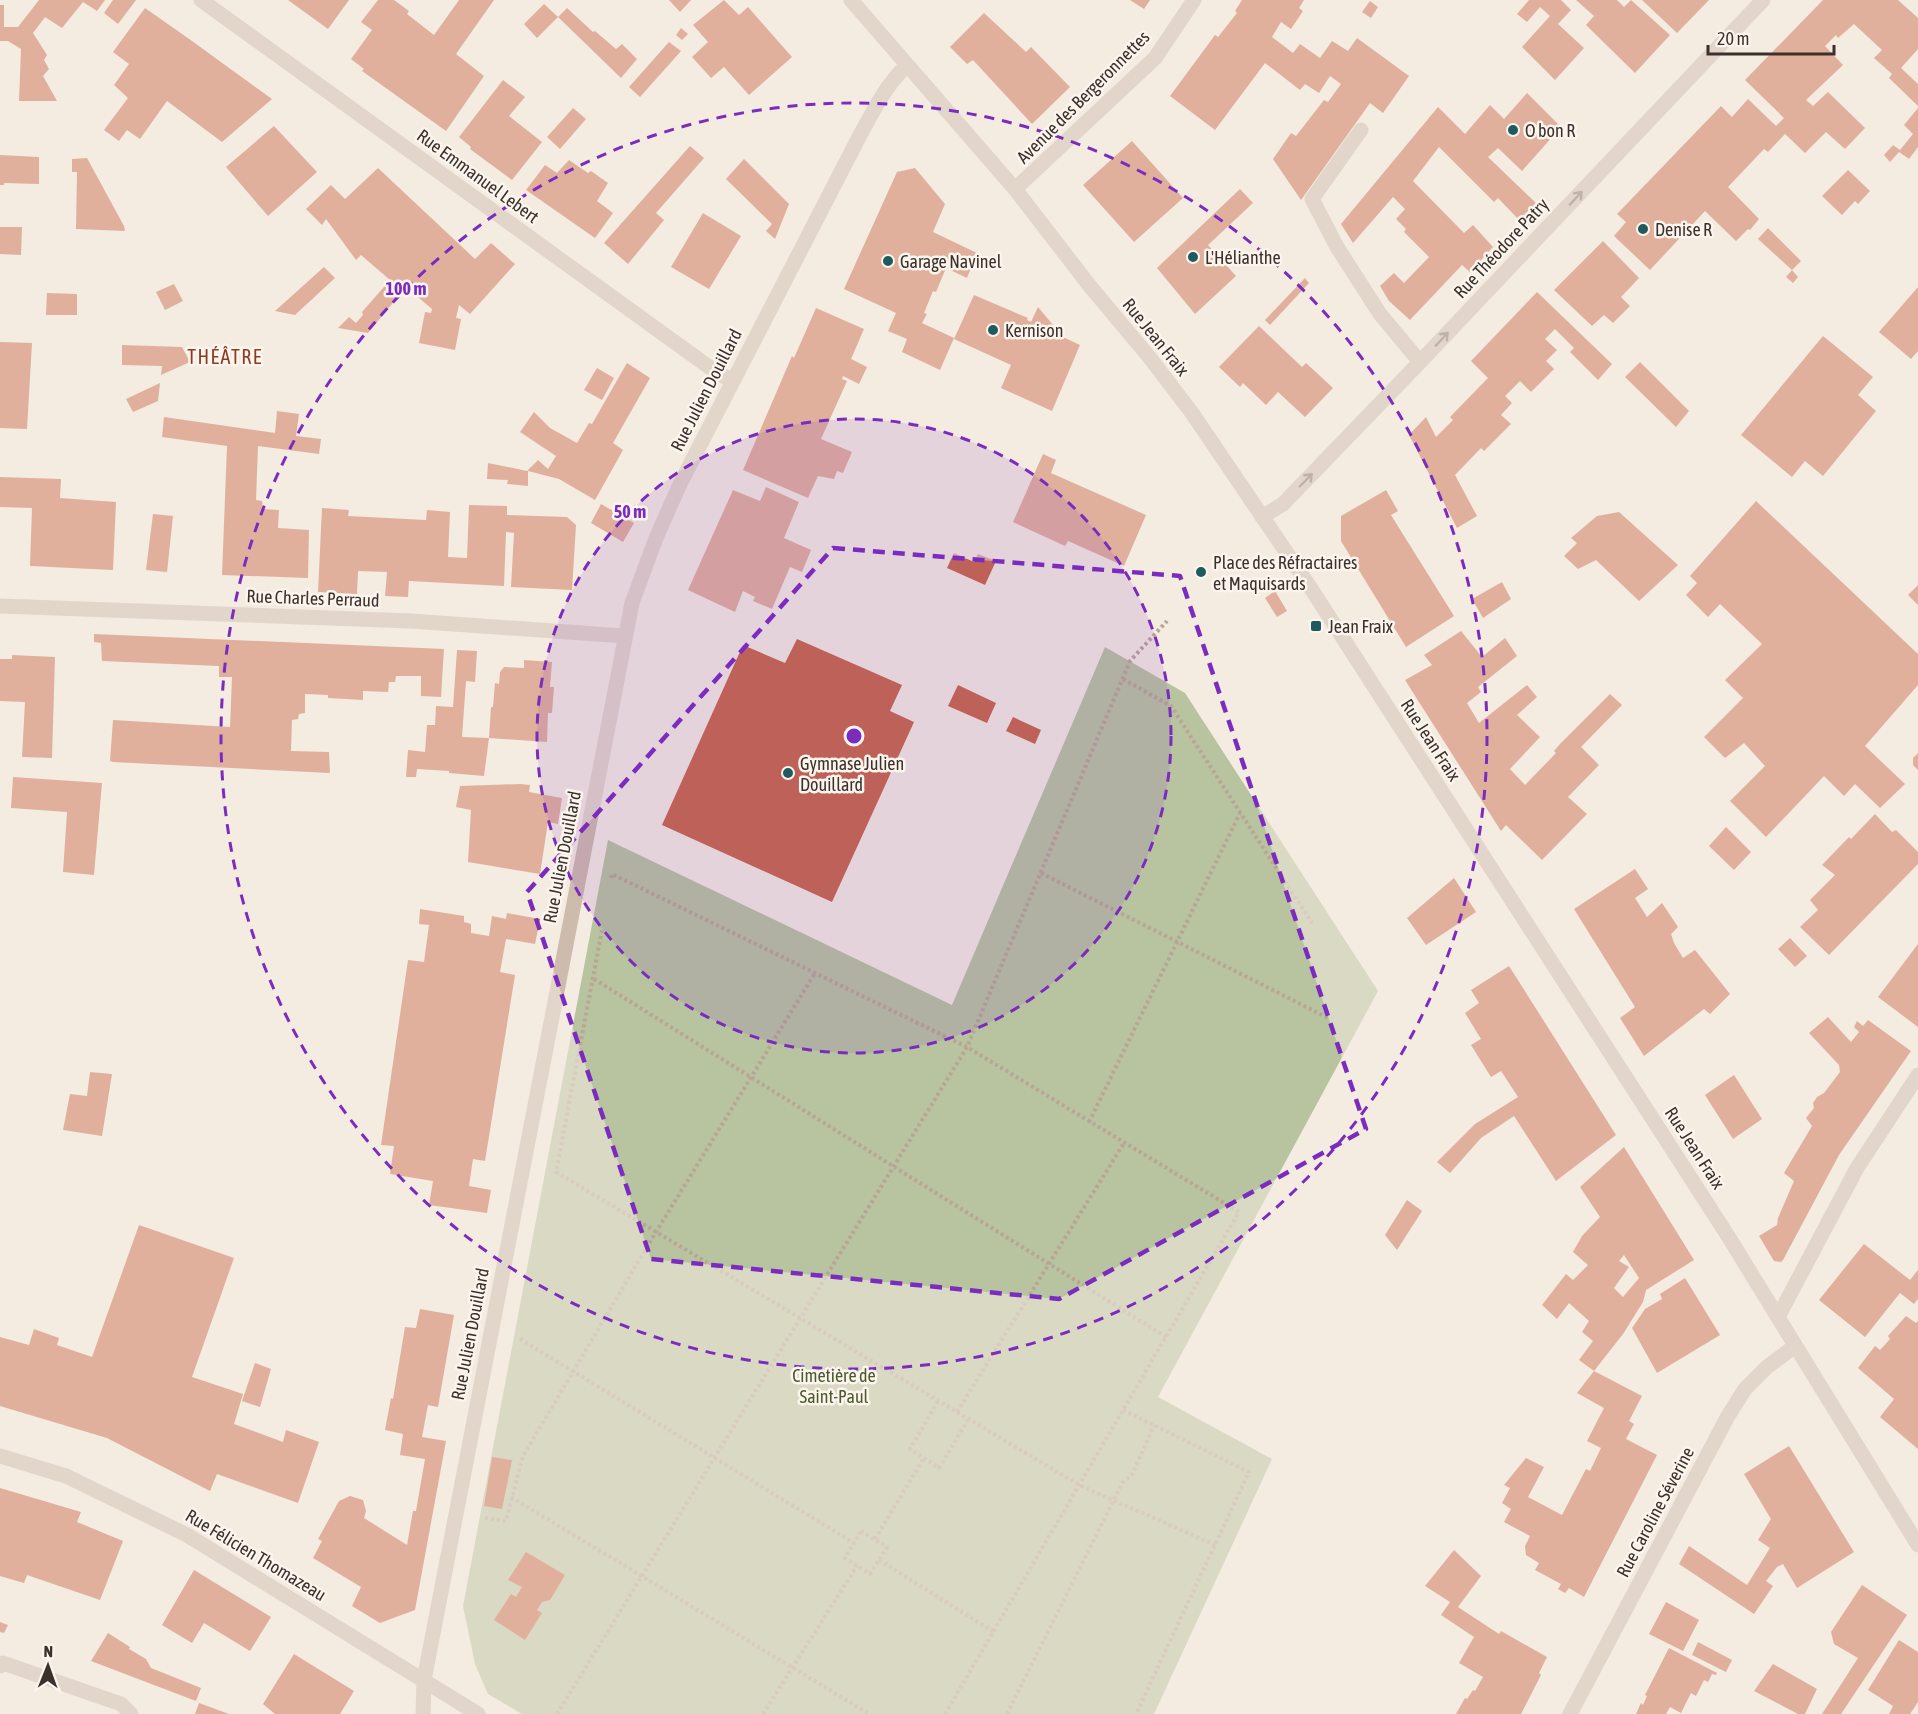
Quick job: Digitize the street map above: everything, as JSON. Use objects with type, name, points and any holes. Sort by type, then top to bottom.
[{"type":"street","name":"Rue Emmanuel Lebert","points":[[201,0],[716,372],[733,381]]},
{"type":"street","name":"Rue Jean Fraix","points":[[851,0],[1016,189],[1089,285],[1192,413],[1310,587],[1507,892],[1721,1226],[1918,1545]]},
{"type":"street","name":"Avenue des Bergeronnettes","points":[[1016,189],[1155,58],[1194,0]]},
{"type":"street","name":"Rue Théodore Patry","points":[[1262,517],[1283,504],[1763,0]]},
{"type":"street","name":"Rue Julien Douillard","points":[[423,1714],[424,1680],[632,603],[656,538],[680,484],[858,139],[883,94],[907,65]]},
{"type":"street","points":[[1361,130],[1312,199],[1337,247],[1380,314],[1420,362]]},
{"type":"street","name":"Rue Charles Perraud","points":[[0,606],[411,621],[624,636]]},
{"type":"street","points":[[1778,1317],[1857,1168],[1918,1075]]},
{"type":"street","name":"Rue Caroline Séverine","points":[[1570,1714],[1745,1389],[1767,1367],[1795,1346]]},
{"type":"street","name":"Rue Félicien Thomazeau","points":[[0,1456],[66,1476],[187,1535],[478,1714]]},
{"type":"street","points":[[0,1666],[3,1663],[121,1704],[131,1714]]},
{"type":"path","points":[[557,1714],[967,1047],[1130,662],[1167,621]]},
{"type":"path","points":[[1123,679],[1171,706],[1312,923]]},
{"type":"path","points":[[1089,1122],[1240,813]]},
{"type":"path","points":[[1041,873],[1328,1018]]},
{"type":"path","points":[[610,886],[612,874],[967,1047],[1239,1212],[945,1714]]},
{"type":"path","points":[[604,921],[556,1172],[1079,1485],[1215,1545]]},
{"type":"path","points":[[480,1517],[506,1521],[523,1456],[656,1232],[815,974]]},
{"type":"path","points":[[594,979],[1166,1337]]},
{"type":"path","points":[[957,1412],[1124,1143]]},
{"type":"path","points":[[515,1335],[854,1543]]},
{"type":"path","points":[[938,1401],[909,1449],[939,1468],[969,1418]]},
{"type":"path","points":[[1123,1410],[1249,1472],[1136,1714]]},
{"type":"path","points":[[1007,1714],[1122,1483],[1132,1475],[1154,1425]]},
{"type":"path","points":[[875,1539],[924,1458]]},
{"type":"path","points":[[511,1497],[869,1714]]},
{"type":"path","points":[[861,1531],[875,1539],[887,1547],[870,1574],[845,1558],[861,1531]]},
{"type":"path","points":[[879,1560],[994,1632]]},
{"type":"path","points":[[763,1714],[857,1566]]},
{"type":"highlighted area","points":[[833,548],[1180,576],[1366,1129],[1059,1299],[651,1259],[527,892]]},
{"type":"green space","name":"Cimetière de Saint-Paul","points":[[1105,647],[1185,693],[1378,991],[1158,1397],[1272,1459],[1154,1714],[522,1714],[488,1694],[475,1664],[463,1606],[608,840],[952,1005]]},
{"type":"building","points":[[39,0],[105,0],[97,11],[83,2],[62,28],[45,17],[33,33],[47,55],[44,60],[49,69],[43,76],[57,101],[19,101],[21,49],[8,41],[0,41],[0,5],[4,5],[4,27],[18,27]]},
{"type":"building","points":[[113,0],[136,0],[118,24],[104,13]]},
{"type":"building","points":[[288,0],[349,0],[328,29]]},
{"type":"building","points":[[378,0],[394,0],[409,11],[407,14],[434,35],[459,0],[494,0],[456,54],[484,76],[446,131],[362,71],[364,69],[351,59],[372,30],[361,22]]},
{"type":"building","points":[[669,0],[691,0],[680,12]]},
{"type":"building","points":[[724,0],[739,15],[748,7],[792,57],[749,95],[724,67],[711,78],[692,57],[708,42],[693,25]]},
{"type":"building","points":[[1130,0],[1150,0],[1144,9]]},
{"type":"building","points":[[1242,0],[1304,0],[1299,8],[1303,11],[1291,29],[1281,22],[1272,37],[1293,53],[1300,44],[1320,58],[1332,41],[1348,51],[1357,38],[1409,76],[1383,113],[1370,103],[1301,200],[1273,159],[1291,133],[1296,136],[1324,100],[1328,102],[1341,84],[1330,76],[1319,93],[1305,84],[1300,90],[1265,63],[1215,130],[1170,96],[1215,35],[1218,37],[1237,13],[1235,11]]},
{"type":"building","points":[[1529,0],[1561,0],[1571,10],[1558,24],[1584,48],[1555,80],[1522,47],[1550,16],[1540,7],[1527,22],[1517,14]]},
{"type":"building","points":[[1576,0],[1617,0],[1624,7],[1631,0],[1670,35],[1635,73],[1586,25],[1594,16]]},
{"type":"building","points":[[1642,0],[1709,0],[1677,33]]},
{"type":"building","points":[[1823,0],[1898,0],[1918,18],[1918,49],[1901,68],[1918,84],[1918,106],[1889,78],[1892,74],[1874,58],[1882,50],[1854,24],[1838,38],[1836,35],[1825,46],[1843,65],[1806,100],[1813,106],[1828,92],[1865,128],[1845,149],[1826,132],[1805,153],[1785,134],[1768,152],[1764,149],[1728,187],[1759,219],[1750,230],[1748,229],[1736,241],[1705,211],[1650,270],[1614,236],[1626,222],[1617,214],[1721,106],[1732,117],[1748,99],[1776,126],[1784,118],[1745,80]]},
{"type":"building","points":[[1370,1],[1378,7],[1371,18],[1362,12]]},
{"type":"building","points":[[544,4],[558,17],[537,38],[524,24]]},
{"type":"building","points":[[145,8],[272,99],[222,142],[167,101],[140,139],[127,130],[119,141],[104,130],[128,98],[114,85],[129,64],[113,52]]},
{"type":"building","points":[[567,8],[616,49],[622,44],[637,59],[621,78],[558,17]]},
{"type":"building","points":[[984,13],[1026,52],[1031,47],[1070,87],[1032,124],[973,60],[967,64],[950,47]]},
{"type":"building","points":[[681,28],[688,34],[682,40],[676,35]]},
{"type":"building","points":[[669,42],[681,51],[640,97],[629,87]]},
{"type":"building","points":[[503,80],[525,97],[509,116],[542,142],[512,180],[470,149],[471,147],[459,137]]},
{"type":"building","points":[[1527,93],[1561,127],[1522,171],[1498,148],[1488,157],[1536,203],[1519,220],[1498,198],[1494,202],[1439,147],[1413,181],[1464,233],[1473,225],[1493,247],[1470,272],[1462,265],[1410,320],[1389,301],[1380,286],[1394,273],[1404,283],[1429,257],[1404,232],[1406,229],[1396,219],[1405,209],[1393,197],[1353,243],[1341,224],[1438,107],[1465,134],[1490,105],[1504,119]]},
{"type":"building","points":[[573,108],[586,119],[560,149],[547,137]]},
{"type":"building","points":[[1918,108],[1918,147],[1909,159],[1899,152],[1890,162],[1884,155],[1893,145],[1900,150],[1913,134],[1904,125]]},
{"type":"building","points":[[274,126],[317,172],[268,216],[226,167]]},
{"type":"building","points":[[1132,141],[1183,198],[1134,242],[1083,185]]},
{"type":"building","points":[[690,146],[704,158],[656,213],[664,220],[628,264],[604,243]]},
{"type":"building","points":[[0,155],[39,157],[39,184],[4,183],[0,185]]},
{"type":"building","points":[[87,158],[125,231],[76,229],[77,172],[72,172],[72,159]]},
{"type":"building","points":[[744,159],[789,204],[775,239],[766,231],[772,224],[726,179]]},
{"type":"building","points":[[569,160],[608,183],[597,201],[613,213],[595,238],[526,190],[545,165],[557,173]]},
{"type":"building","points":[[378,168],[475,259],[491,243],[515,264],[470,314],[459,305],[456,318],[461,319],[455,350],[419,343],[425,312],[431,313],[432,309],[406,287],[368,333],[338,328],[349,317],[356,323],[363,315],[362,312],[390,280],[361,255],[356,260],[326,219],[322,225],[306,209],[331,185],[345,199]]},
{"type":"building","name":"Garage Navinel","points":[[915,168],[945,204],[933,232],[977,253],[967,278],[946,268],[924,313],[927,314],[922,323],[954,338],[940,370],[902,352],[907,339],[888,331],[896,313],[844,289],[897,172]]},
{"type":"building","points":[[1848,170],[1870,191],[1858,204],[1855,201],[1842,215],[1822,196]]},
{"type":"building","name":"L'Hélianthe","points":[[1240,189],[1253,203],[1208,245],[1236,276],[1195,314],[1157,268]]},
{"type":"building","points":[[703,213],[741,236],[709,289],[671,267]]},
{"type":"building","points":[[0,227],[22,227],[21,255],[0,254]]},
{"type":"building","points":[[1768,228],[1801,261],[1792,270],[1758,239]]},
{"type":"building","points":[[1603,241],[1639,278],[1621,297],[1630,306],[1613,323],[1604,315],[1592,326],[1554,290]]},
{"type":"building","points":[[324,267],[335,278],[295,315],[275,311]]},
{"type":"building","points":[[1792,270],[1798,277],[1793,283],[1786,277]]},
{"type":"building","points":[[1305,278],[1309,283],[1270,325],[1265,320]]},
{"type":"building","points":[[174,284],[183,301],[165,310],[156,292]]},
{"type":"building","points":[[1918,287],[1918,351],[1911,359],[1879,332]]},
{"type":"building","points":[[1537,292],[1612,364],[1598,380],[1570,352],[1574,348],[1555,329],[1545,339],[1557,350],[1546,361],[1554,369],[1531,392],[1520,381],[1505,396],[1512,403],[1501,415],[1511,424],[1484,451],[1481,448],[1455,475],[1477,516],[1457,528],[1409,435],[1426,417],[1436,437],[1453,420],[1450,417],[1488,378],[1471,361]]},
{"type":"building","points":[[47,293],[77,294],[77,315],[46,315]]},
{"type":"building","points":[[974,295],[1028,318],[1027,320],[1031,322],[1038,307],[1053,325],[1050,331],[1080,345],[1052,411],[1001,388],[1011,365],[954,339]]},
{"type":"building","points":[[816,308],[864,329],[851,359],[867,367],[859,384],[843,376],[842,379],[847,381],[821,439],[852,452],[843,473],[837,471],[834,479],[818,476],[808,498],[743,470],[792,356],[794,358]]},
{"type":"building","points":[[1259,326],[1302,367],[1306,363],[1333,388],[1305,417],[1278,392],[1266,405],[1243,383],[1240,387],[1219,367]]},
{"type":"building","points":[[1823,336],[1873,377],[1858,395],[1876,411],[1823,476],[1805,461],[1792,477],[1741,435]]},
{"type":"building","points":[[0,342],[32,343],[27,429],[0,428]]},
{"type":"building","points":[[122,345],[182,347],[190,362],[161,375],[162,366],[122,365]]},
{"type":"building","points":[[1640,362],[1689,411],[1676,427],[1625,377]]},
{"type":"building","points":[[627,363],[650,378],[613,443],[623,450],[595,500],[559,479],[528,471],[528,486],[507,484],[508,480],[487,479],[488,463],[527,471],[538,460],[548,469],[556,456],[520,432],[534,412],[550,428],[577,443],[589,423],[592,424]]},
{"type":"building","points":[[597,368],[614,378],[602,400],[584,390]]},
{"type":"building","points":[[160,383],[158,401],[133,412],[126,399]]},
{"type":"building","points":[[277,411],[299,414],[296,436],[321,439],[319,454],[258,446],[256,500],[262,501],[263,509],[279,510],[278,528],[309,530],[308,578],[222,575],[227,446],[162,437],[164,417],[275,433]]},
{"type":"building","points":[[1043,454],[1056,460],[1051,473],[1146,515],[1124,566],[1068,541],[1065,546],[1013,522]]},
{"type":"building","points":[[0,477],[61,479],[60,498],[116,502],[113,570],[30,566],[32,508],[0,507]]},
{"type":"building","points":[[766,487],[799,502],[784,538],[811,550],[802,572],[790,567],[772,609],[753,601],[755,597],[743,591],[735,612],[688,590],[733,490],[760,501]]},
{"type":"building","points":[[1386,490],[1398,511],[1391,515],[1454,616],[1406,647],[1341,541],[1341,516]]},
{"type":"building","points":[[1756,501],[1918,654],[1918,685],[1865,746],[1905,784],[1880,808],[1855,784],[1844,796],[1824,776],[1766,837],[1730,801],[1765,766],[1744,743],[1725,758],[1704,737],[1743,698],[1725,680],[1762,644],[1720,604],[1708,617],[1686,595],[1697,583],[1690,576]]},
{"type":"building","points":[[601,504],[634,523],[623,542],[591,523]]},
{"type":"building","points":[[469,505],[507,506],[507,515],[567,517],[576,525],[572,590],[511,587],[514,533],[506,532],[504,586],[409,581],[408,597],[385,596],[387,572],[358,571],[357,594],[318,592],[322,508],[349,510],[348,516],[426,520],[427,510],[450,512],[448,557],[467,558]]},
{"type":"building","points":[[1619,512],[1678,565],[1639,601],[1596,560],[1578,569],[1564,556],[1577,543],[1571,538],[1597,516]]},
{"type":"building","points":[[153,514],[173,516],[167,572],[146,570]]},
{"type":"building","points":[[954,553],[974,562],[978,554],[996,561],[985,585],[947,568]]},
{"type":"building","points":[[1502,582],[1511,599],[1483,618],[1472,599]]},
{"type":"building","points":[[1918,585],[1918,605],[1908,595]]},
{"type":"building","points":[[1275,591],[1287,611],[1277,617],[1265,598]]},
{"type":"building","points":[[1461,631],[1482,657],[1505,638],[1517,656],[1478,687],[1481,692],[1467,703],[1479,723],[1527,685],[1537,697],[1517,715],[1540,737],[1510,769],[1525,785],[1556,753],[1554,751],[1560,744],[1610,694],[1622,705],[1581,747],[1599,765],[1568,797],[1587,814],[1542,860],[1506,825],[1501,831],[1405,680],[1432,665],[1424,655]]},
{"type":"building","points":[[94,634],[444,649],[441,697],[421,696],[421,676],[396,676],[395,682],[389,682],[388,692],[363,691],[363,700],[305,694],[305,713],[299,714],[298,719],[292,720],[291,751],[329,752],[330,773],[113,762],[110,761],[113,720],[230,727],[232,677],[219,677],[219,666],[102,661],[101,643],[94,642]]},
{"type":"building","name":"Gymnase Julien Douillard","points":[[797,639],[902,685],[890,711],[914,722],[832,902],[662,825],[743,645],[785,663]]},
{"type":"building","points":[[457,650],[477,651],[475,682],[466,681],[462,737],[489,738],[484,776],[417,769],[416,777],[406,777],[408,750],[425,752],[427,725],[435,725],[436,706],[453,707]]},
{"type":"building","points":[[12,655],[55,657],[52,758],[22,757],[25,702],[0,701],[0,659],[12,659]]},
{"type":"building","points":[[524,660],[552,662],[550,687],[554,687],[552,713],[548,713],[547,742],[489,738],[495,683],[499,684],[500,672],[504,667],[524,668]]},
{"type":"building","points":[[958,685],[996,703],[987,723],[948,706]]},
{"type":"building","points":[[1013,717],[1041,730],[1035,744],[1006,731]]},
{"type":"building","points":[[1918,753],[1918,770],[1913,765],[1913,758]]},
{"type":"building","points":[[13,777],[102,783],[94,875],[63,872],[67,812],[11,808]]},
{"type":"building","points":[[530,785],[529,792],[562,798],[558,824],[548,822],[540,874],[468,862],[471,810],[456,807],[460,786]]},
{"type":"building","points":[[1875,814],[1892,832],[1896,830],[1918,852],[1918,864],[1829,955],[1800,927],[1818,910],[1810,900],[1835,875],[1822,865]]},
{"type":"building","points":[[1726,827],[1751,852],[1734,870],[1709,846]]},
{"type":"building","points":[[1635,869],[1648,889],[1635,898],[1647,917],[1662,903],[1678,927],[1671,934],[1683,958],[1695,950],[1730,994],[1710,1014],[1704,1009],[1644,1056],[1620,1018],[1635,1007],[1574,909]]},
{"type":"building","points":[[1454,878],[1476,912],[1426,945],[1407,918]]},
{"type":"building","points":[[420,909],[464,916],[464,922],[471,924],[471,933],[489,936],[492,916],[506,919],[507,913],[540,919],[535,944],[506,939],[500,972],[515,975],[485,1161],[473,1159],[469,1186],[491,1190],[487,1213],[429,1205],[433,1181],[390,1174],[394,1146],[381,1145],[408,960],[424,962],[429,925],[419,924]]},
{"type":"building","points":[[1790,938],[1807,956],[1795,967],[1778,949]]},
{"type":"building","points":[[1918,944],[1918,1027],[1878,997]]},
{"type":"building","points":[[1509,966],[1616,1135],[1556,1181],[1514,1116],[1481,1138],[1450,1173],[1437,1162],[1475,1124],[1518,1097],[1501,1071],[1491,1077],[1471,1045],[1481,1039],[1465,1013],[1479,1003],[1471,990]]},
{"type":"building","points":[[1828,1017],[1851,1042],[1859,1032],[1854,1027],[1857,1021],[1863,1026],[1868,1020],[1911,1051],[1839,1155],[1783,1260],[1774,1261],[1759,1236],[1777,1225],[1794,1181],[1784,1173],[1812,1126],[1806,1118],[1814,1108],[1813,1103],[1817,1097],[1824,1093],[1840,1072],[1839,1065],[1809,1033]]},
{"type":"building","points":[[90,1072],[112,1074],[102,1136],[63,1130],[70,1094],[87,1096]]},
{"type":"building","points":[[1734,1075],[1762,1119],[1733,1139],[1705,1095]]},
{"type":"building","points":[[1624,1147],[1694,1260],[1646,1290],[1643,1302],[1623,1334],[1594,1371],[1579,1360],[1593,1341],[1582,1332],[1589,1321],[1569,1303],[1557,1319],[1542,1305],[1566,1274],[1573,1280],[1588,1265],[1573,1252],[1582,1236],[1600,1217],[1580,1187]],"holes":[[[1624,1255],[1639,1278],[1623,1297],[1614,1288],[1629,1267],[1619,1261]]]},
{"type":"building","points":[[1407,1200],[1422,1211],[1397,1250],[1385,1235]]},
{"type":"building","points":[[139,1225],[234,1258],[192,1377],[243,1394],[234,1424],[283,1442],[286,1430],[319,1442],[298,1503],[217,1474],[210,1491],[107,1438],[0,1406],[0,1337],[29,1345],[34,1329],[59,1338],[57,1345],[92,1357]]},
{"type":"building","points":[[1864,1244],[1910,1280],[1918,1270],[1918,1299],[1914,1304],[1900,1293],[1865,1337],[1819,1300]]},
{"type":"building","points":[[1685,1278],[1720,1335],[1657,1373],[1632,1328],[1645,1309],[1662,1299],[1660,1294]]},
{"type":"building","points":[[420,1309],[454,1315],[438,1407],[428,1405],[422,1437],[446,1441],[415,1610],[380,1623],[352,1606],[361,1587],[313,1558],[322,1541],[318,1539],[339,1501],[350,1496],[363,1500],[366,1511],[364,1518],[407,1545],[413,1511],[416,1511],[425,1459],[400,1455],[403,1434],[385,1430],[391,1398],[393,1399],[405,1327],[416,1328]]},
{"type":"building","points":[[1906,1316],[1916,1323],[1918,1321],[1918,1449],[1880,1417],[1894,1399],[1858,1368],[1875,1346],[1880,1350],[1890,1339],[1888,1336]]},
{"type":"building","points":[[255,1363],[271,1369],[260,1407],[242,1401]]},
{"type":"building","points":[[1594,1371],[1642,1396],[1629,1421],[1634,1424],[1626,1439],[1657,1455],[1584,1597],[1569,1588],[1565,1593],[1558,1589],[1561,1584],[1535,1570],[1539,1563],[1526,1555],[1525,1546],[1530,1536],[1504,1522],[1511,1509],[1502,1503],[1510,1488],[1504,1485],[1526,1458],[1544,1467],[1528,1497],[1562,1515],[1586,1469],[1590,1471],[1601,1448],[1587,1441],[1604,1408],[1577,1393]]},
{"type":"building","points":[[1789,1446],[1854,1552],[1797,1588],[1783,1564],[1777,1567],[1766,1581],[1773,1586],[1754,1614],[1679,1564],[1689,1546],[1747,1585],[1770,1548],[1758,1540],[1771,1519],[1744,1474]]},
{"type":"building","points":[[492,1457],[512,1460],[502,1509],[484,1506]]},
{"type":"building","points":[[0,1488],[81,1512],[77,1522],[123,1541],[100,1600],[27,1575],[24,1583],[0,1576]]},
{"type":"building","points":[[1454,1550],[1481,1576],[1458,1607],[1499,1634],[1501,1631],[1547,1657],[1539,1673],[1541,1675],[1521,1714],[1456,1714],[1465,1698],[1467,1699],[1473,1690],[1475,1691],[1483,1677],[1459,1663],[1474,1637],[1441,1615],[1450,1602],[1425,1586]]},
{"type":"building","points":[[526,1552],[565,1575],[550,1600],[542,1602],[537,1610],[542,1613],[525,1640],[494,1620],[511,1594],[516,1597],[522,1587],[508,1580]]},
{"type":"building","points":[[194,1570],[271,1617],[250,1651],[204,1623],[192,1643],[162,1625]]},
{"type":"building","points":[[1862,1585],[1907,1615],[1841,1714],[1822,1714],[1858,1658],[1834,1644],[1831,1632]]},
{"type":"building","points":[[1666,1602],[1699,1620],[1683,1651],[1649,1634]]},
{"type":"building","points":[[0,1622],[8,1625],[4,1633],[0,1632]]},
{"type":"building","points":[[108,1633],[146,1659],[151,1668],[201,1688],[196,1701],[91,1661]]},
{"type":"building","points":[[1899,1640],[1918,1652],[1918,1702],[1910,1714],[1889,1714],[1893,1706],[1868,1690]]},
{"type":"building","points":[[1698,1642],[1732,1660],[1726,1672],[1692,1655]]},
{"type":"building","points":[[1669,1648],[1717,1673],[1716,1675],[1712,1674],[1708,1682],[1704,1680],[1696,1696],[1691,1693],[1681,1713],[1670,1707],[1666,1714],[1636,1714],[1641,1703],[1643,1705],[1647,1696],[1645,1695]]},
{"type":"building","points":[[294,1654],[354,1691],[340,1714],[275,1714],[263,1704]]},
{"type":"building","points":[[1773,1664],[1817,1689],[1805,1714],[1798,1714],[1754,1691]]},
{"type":"building","points":[[199,1703],[229,1714],[195,1714]]},
{"type":"place","name":"O bon R","points":[[1513,130]]},
{"type":"place","name":"Denise R","points":[[1643,229]]},
{"type":"place","name":"L'Hélianthe","points":[[1193,257]]},
{"type":"place","name":"Garage Navinel","points":[[888,261]]},
{"type":"place","name":"Kernison","points":[[993,330]]},
{"type":"place","name":"Place des Réfractaires et Maquisards","points":[[1201,572]]},
{"type":"place","name":"Jean Fraix","points":[[1316,626]]},
{"type":"place","name":"Gymnase Julien Douillard","points":[[788,773]]},
{"type":"district","name":"THÉÂTRE","points":[[225,356]]}]
